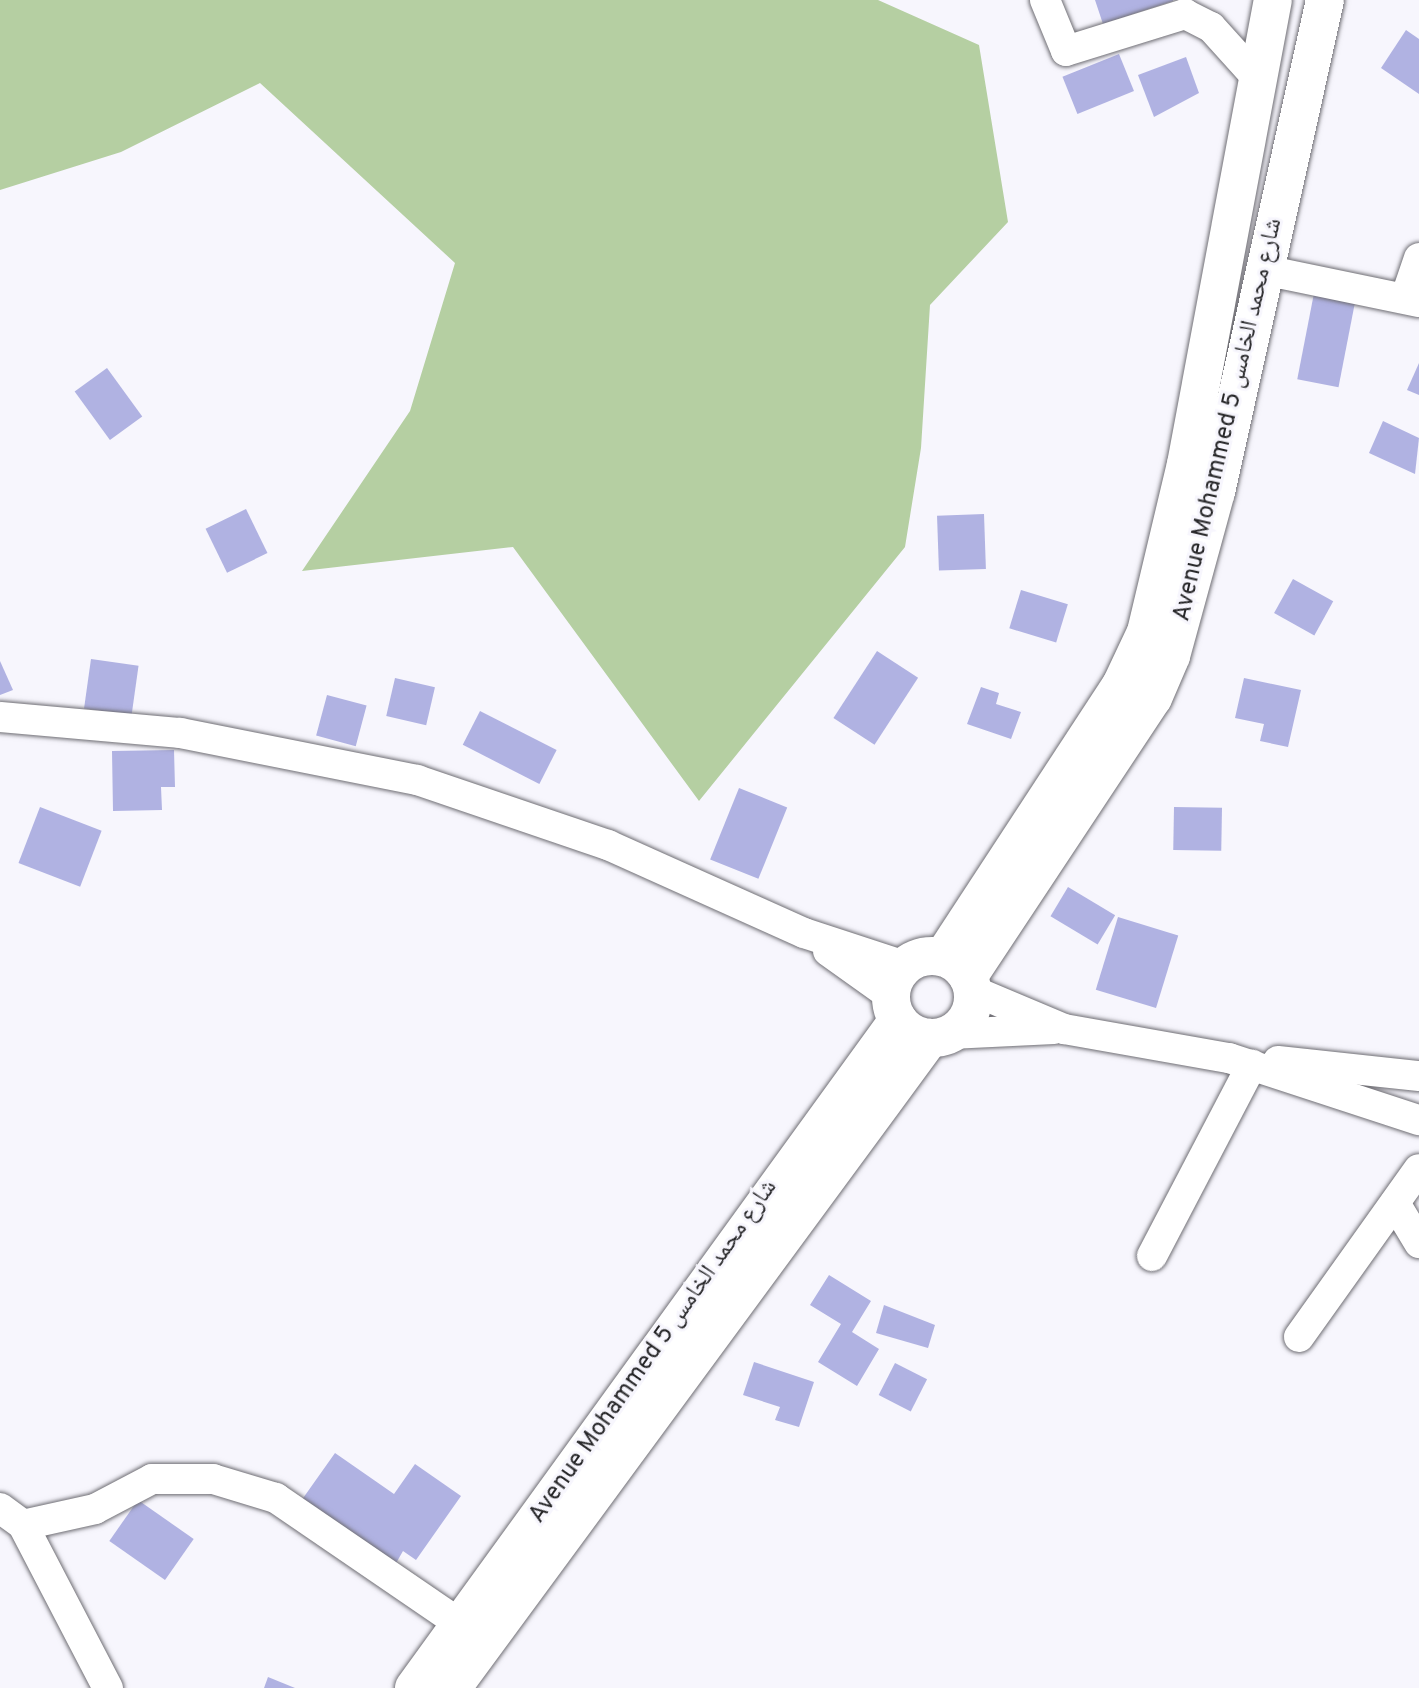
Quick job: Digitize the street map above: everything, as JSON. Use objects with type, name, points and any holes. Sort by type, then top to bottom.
[{"type":"main road","name":"Avenue Mohammed 5 شارع محمد الخامس","points":[[962,975],[1121,685],[1146,632],[1186,464],[1273,0]]},
{"type":"main road","name":"Avenue Mohammed 5 شارع محمد الخامس","points":[[962,975],[1153,698],[1171,656],[1325,0]]},
{"type":"main road","points":[[915,1011],[966,1021],[962,975]]},
{"type":"main road","points":[[915,1011],[962,975]]},
{"type":"main road","name":"Avenue Mohammed 5 شارع محمد الخامس","points":[[414,1688],[915,1011]]},
{"type":"main road","name":"Avenue Mohammed 5 شارع محمد الخامس","points":[[452,1688],[686,1360],[915,1011]]},
{"type":"street","points":[[1045,0],[1066,51],[1185,14],[1211,27],[1258,79]]},
{"type":"street","points":[[1264,270],[1412,299],[1419,258]]},
{"type":"street","points":[[0,717],[180,733],[417,780],[608,845],[804,933],[915,1011],[1064,1029],[1240,1062],[1419,1076]]},
{"type":"street","points":[[962,975],[1064,1029]]},
{"type":"street","points":[[1240,1062],[1419,1120]]},
{"type":"street","points":[[1152,1256],[1240,1062]]},
{"type":"street","points":[[1299,1337],[1419,1169]]},
{"type":"street","points":[[1395,1203],[1419,1243]]},
{"type":"street","points":[[108,1688],[12,1516],[95,1509],[152,1479],[213,1479],[276,1498],[460,1624]]},
{"type":"green space","points":[[0,0],[878,0],[979,45],[1008,222],[930,305],[921,448],[905,547],[699,801],[513,547],[302,571],[410,411],[455,263],[260,83],[121,152],[0,190]]},
{"type":"building","points":[[1095,0],[1173,0],[1173,1],[1103,24]]},
{"type":"building","points":[[1406,30],[1419,39],[1419,94],[1381,68]]},
{"type":"building","points":[[1119,54],[1134,91],[1077,114],[1062,77]]},
{"type":"building","points":[[1186,57],[1199,93],[1154,117],[1138,75]]},
{"type":"building","points":[[1315,288],[1356,296],[1338,387],[1297,379]]},
{"type":"building","points":[[1419,363],[1419,395],[1407,390]]},
{"type":"building","points":[[107,368],[142,417],[110,440],[75,392]]},
{"type":"building","points":[[1383,421],[1419,438],[1415,474],[1369,453]]},
{"type":"building","points":[[246,509],[267,553],[227,573],[206,529]]},
{"type":"building","points":[[984,514],[986,569],[939,571],[937,516]]},
{"type":"building","points":[[1293,579],[1333,601],[1314,635],[1274,613]]},
{"type":"building","points":[[1021,590],[1068,604],[1056,643],[1009,628]]},
{"type":"building","points":[[877,651],[918,678],[875,745],[833,718]]},
{"type":"building","points":[[91,659],[139,666],[132,715],[84,709]]},
{"type":"building","points":[[0,661],[13,690],[0,695]]},
{"type":"building","points":[[395,678],[435,687],[426,725],[386,716]]},
{"type":"building","points":[[1244,678],[1301,690],[1288,747],[1260,741],[1264,724],[1235,718]]},
{"type":"building","points":[[981,687],[999,693],[996,704],[1021,712],[1011,739],[967,724]]},
{"type":"building","points":[[327,695],[367,706],[356,746],[316,736]]},
{"type":"building","points":[[480,711],[557,750],[539,784],[463,745]]},
{"type":"building","points":[[174,750],[175,787],[161,787],[162,810],[113,811],[112,751]]},
{"type":"building","points":[[739,788],[787,807],[758,879],[710,859]]},
{"type":"building","points":[[40,807],[102,831],[80,887],[18,863]]},
{"type":"building","points":[[1174,807],[1222,808],[1221,851],[1173,850]]},
{"type":"building","points":[[1068,887],[1115,915],[1098,944],[1050,916]]},
{"type":"building","points":[[1118,917],[1178,935],[1156,1008],[1096,990]]},
{"type":"building","points":[[829,1275],[871,1301],[852,1332],[879,1349],[857,1386],[818,1362],[841,1324],[810,1305]]},
{"type":"building","points":[[884,1305],[935,1325],[928,1348],[876,1333]]},
{"type":"building","points":[[754,1362],[814,1382],[799,1427],[775,1420],[780,1407],[743,1395]]},
{"type":"building","points":[[895,1363],[927,1379],[911,1411],[879,1395]]},
{"type":"building","points":[[335,1453],[394,1494],[415,1464],[461,1496],[416,1560],[403,1551],[395,1565],[301,1501]]},
{"type":"building","points":[[138,1500],[194,1539],[165,1580],[109,1541]]},
{"type":"building","points":[[268,1677],[295,1688],[264,1688]]}]
